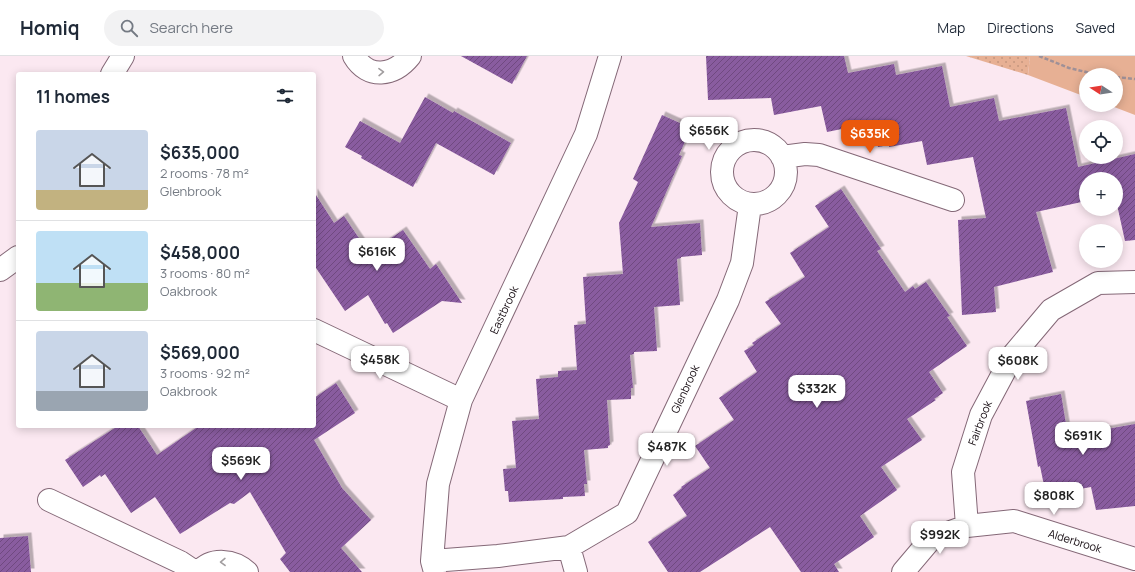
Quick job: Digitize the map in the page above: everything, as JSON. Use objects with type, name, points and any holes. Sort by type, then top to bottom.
[{"type":"street","points":[[113,72],[123,56]]},
{"type":"street","points":[[354,56],[357,62],[365,68],[375,72],[395,70],[410,56]]},
{"type":"street","name":"Eastbrook","points":[[434,566],[438,484],[461,400],[586,134],[610,56]]},
{"type":"street","points":[[748,140],[758,140],[768,143],[776,149],[782,157],[786,166],[784,186],[770,201],[750,205],[740,202],[732,196],[726,188],[722,173],[725,158],[738,144],[748,140]]},
{"type":"street","points":[[782,157],[805,154],[819,155],[953,200]]},
{"type":"street","name":"Glenbrook","points":[[434,566],[569,547],[627,513],[728,300],[742,263],[750,205]]},
{"type":"street","points":[[0,270],[16,258]]},
{"type":"street","name":"Fairbrook","points":[[967,526],[963,472],[981,415],[1013,355],[1051,310],[1091,286],[1098,283],[1135,282]]},
{"type":"street","points":[[316,331],[461,400]]},
{"type":"street","points":[[49,500],[180,562],[195,572]]},
{"type":"street","name":"Alderbrook","points":[[903,572],[932,539],[967,526],[1014,522],[1135,560]]},
{"type":"street","points":[[569,547],[576,572]]},
{"type":"street","points":[[199,572],[210,564],[220,561],[230,562],[247,572]]},
{"type":"path","points":[[1039,56],[1079,70]]},
{"type":"path","points":[[1123,78],[1135,79]]},
{"type":"shaded area","points":[[966,56],[1030,56],[1028,75]]},
{"type":"shaded area","points":[[1030,56],[1135,56],[1135,115],[1123,110],[1123,68],[1079,68],[1079,94],[1028,75]]},
{"type":"building","points":[[461,56],[527,56],[512,84]]},
{"type":"building","points":[[706,56],[844,56],[848,73],[894,64],[896,75],[942,66],[950,107],[994,98],[999,121],[1066,108],[1078,167],[1091,164],[1123,164],[1123,157],[1135,154],[1135,240],[1125,241],[1123,224],[1121,224],[1120,216],[1123,216],[1123,172],[1079,172],[1079,203],[1036,212],[1053,272],[994,287],[996,312],[962,315],[958,220],[986,218],[973,157],[927,165],[922,141],[889,147],[889,145],[878,147],[874,126],[872,127],[871,123],[827,132],[821,106],[774,115],[771,98],[708,100]]},
{"type":"building","points":[[425,97],[453,113],[454,111],[511,143],[494,175],[436,143],[413,187],[361,158],[362,156],[345,147],[360,121],[400,143]]},
{"type":"building","points":[[662,115],[691,128],[679,155],[682,156],[651,227],[700,223],[702,255],[681,257],[677,259],[680,305],[654,307],[657,351],[634,352],[634,354],[630,355],[633,388],[631,388],[631,399],[607,400],[610,445],[608,448],[584,450],[587,484],[584,484],[585,496],[563,497],[563,499],[509,502],[508,491],[505,491],[503,469],[516,468],[512,421],[539,419],[536,379],[558,377],[558,371],[577,370],[574,325],[586,324],[583,277],[623,274],[619,223],[638,182],[633,179]]},
{"type":"building","points":[[841,189],[881,249],[877,251],[905,292],[913,286],[915,289],[926,282],[950,316],[947,317],[967,346],[929,372],[943,393],[934,399],[936,400],[907,419],[922,440],[881,467],[897,490],[860,516],[874,537],[834,564],[839,572],[801,572],[770,527],[700,572],[668,572],[648,542],[687,516],[673,495],[682,488],[681,487],[710,468],[695,446],[734,420],[719,398],[757,372],[744,351],[754,345],[752,343],[781,324],[765,302],[805,277],[790,253],[829,227],[815,206]]},
{"type":"building","points":[[316,195],[334,223],[344,216],[369,253],[403,230],[430,269],[436,264],[462,303],[442,301],[393,333],[387,323],[385,324],[368,295],[345,311],[316,268]]},
{"type":"building","points":[[336,383],[355,413],[314,440],[342,488],[371,520],[341,548],[362,572],[290,572],[280,559],[286,553],[250,492],[234,504],[230,503],[180,534],[155,497],[131,513],[105,474],[101,477],[100,475],[83,487],[65,460],[115,428],[139,428],[157,455],[196,428],[316,428],[316,397]]},
{"type":"building","points":[[1061,394],[1068,436],[1135,424],[1135,506],[1096,510],[1091,487],[1046,495],[1040,466],[1038,467],[1026,401]]},
{"type":"building","points":[[28,536],[31,572],[0,572],[0,538]]}]
